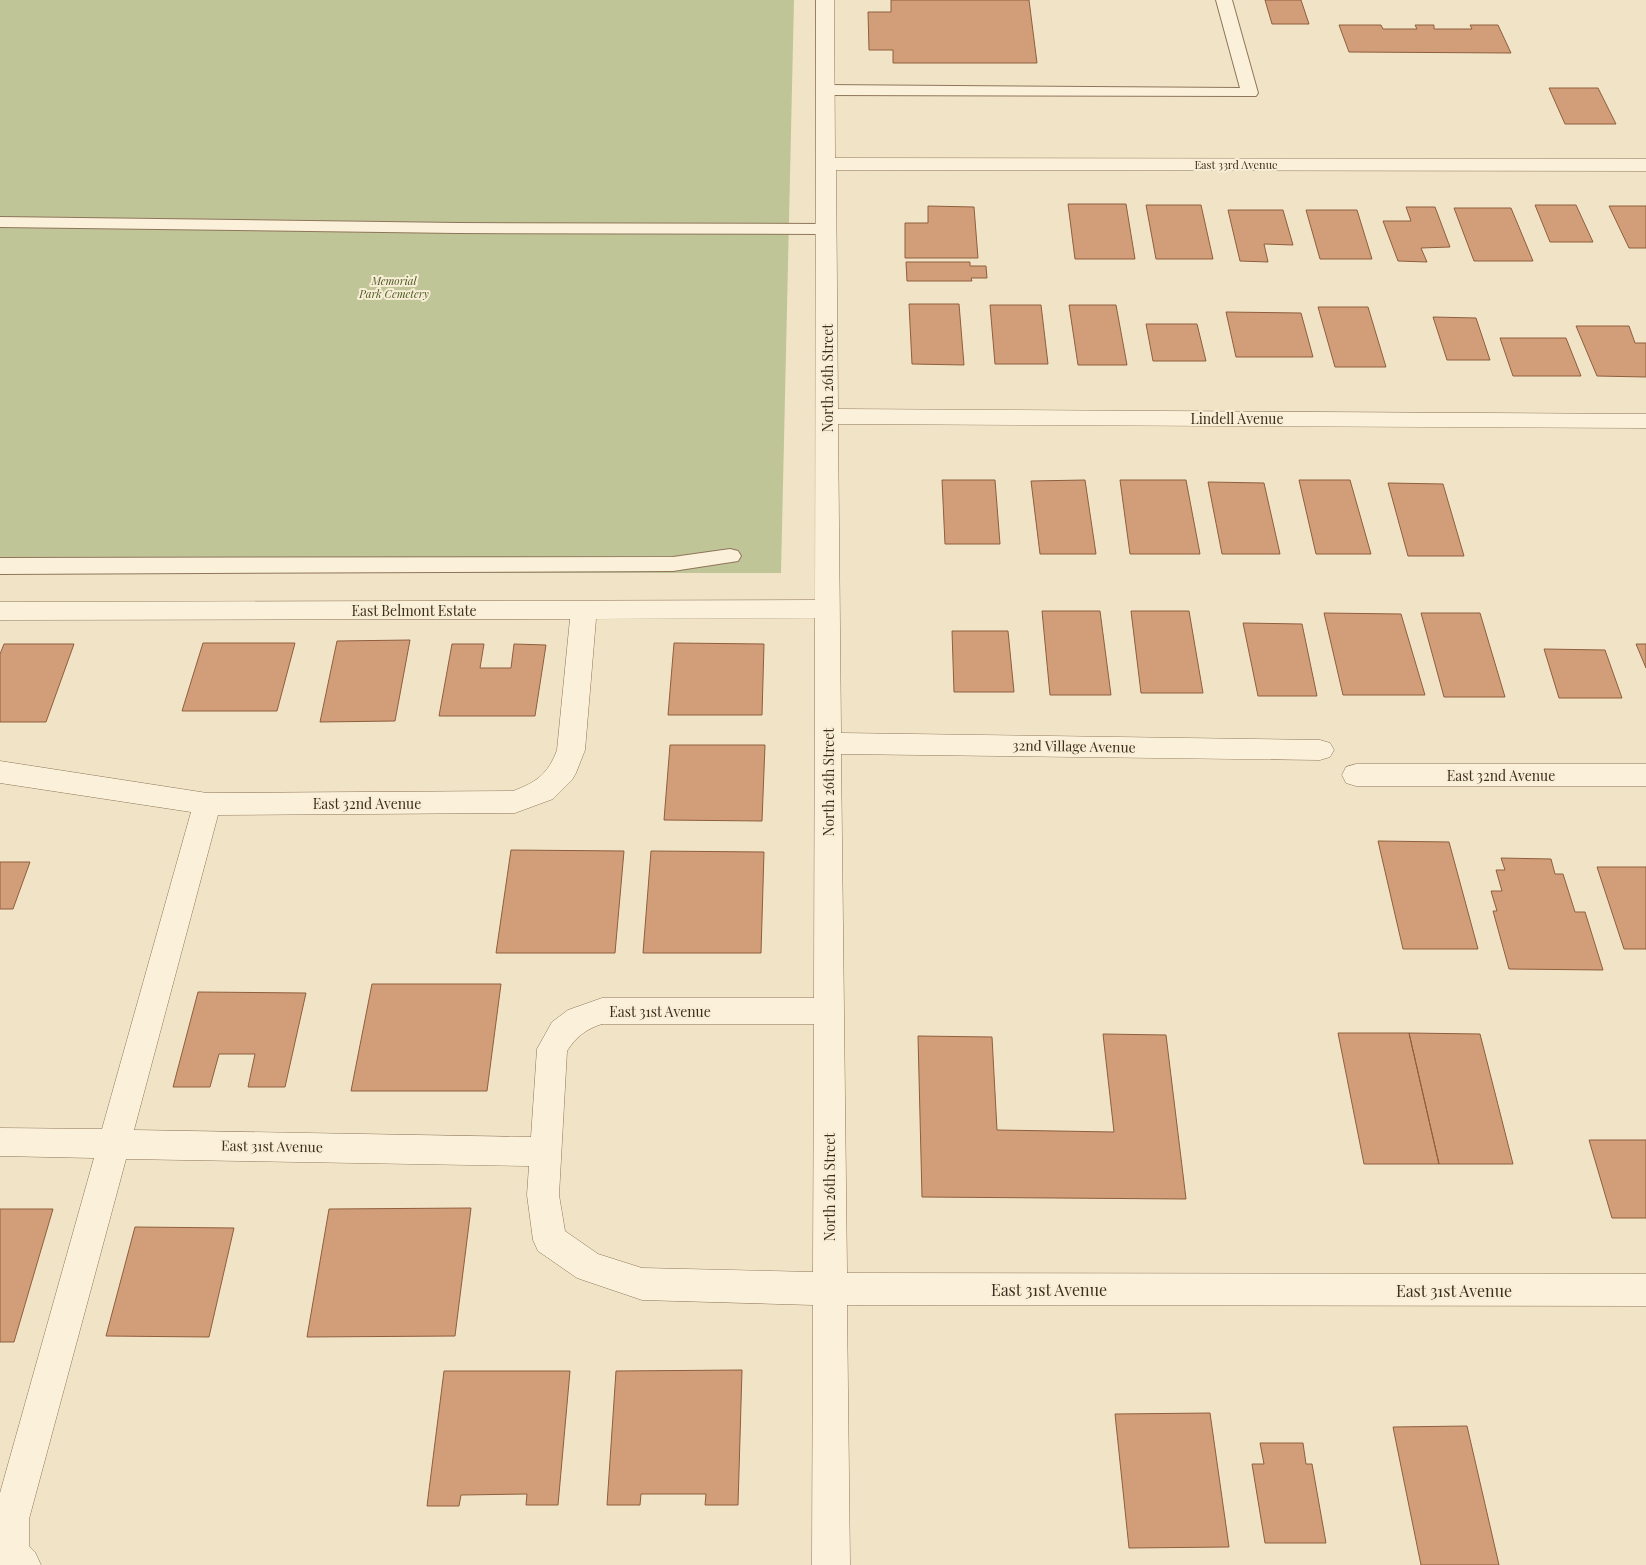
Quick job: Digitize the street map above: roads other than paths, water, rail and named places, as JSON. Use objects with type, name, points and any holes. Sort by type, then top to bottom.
[{"type":"street","name":"North 26th Street","points":[[825,0],[831,1565]]},
{"type":"street","name":"East 33rd Avenue","points":[[825,164],[1646,165]]},
{"type":"street","name":"Lindell Avenue","points":[[828,416],[1646,421]]},
{"type":"street","name":"East Belmont Estate","points":[[0,611],[828,609]]},
{"type":"street","name":"East 32nd Avenue","points":[[0,772],[207,804],[515,802],[543,791],[562,773],[571,750],[584,610]]},
{"type":"street","name":"32nd Village Avenue","points":[[828,743],[1320,750]]},
{"type":"street","name":"East 32nd Avenue","points":[[1356,775],[1646,775]]},
{"type":"street","points":[[22,1565],[11,1553],[11,1519],[116,1143],[207,804]]},
{"type":"street","name":"East 31st Avenue","points":[[828,1011],[602,1011],[579,1019],[563,1031],[552,1049],[544,1152],[543,1195],[550,1240],[589,1267],[642,1284],[829,1289],[1646,1290]]},
{"type":"street","name":"East 31st Avenue","points":[[0,1142],[544,1152]]},
{"type":"lane","points":[[825,90],[1250,93],[1224,0]]},
{"type":"lane","points":[[0,222],[437,228],[826,229]]},
{"type":"lane","points":[[0,566],[561,566],[673,564],[730,556]]},
{"type":"park label","name":"Memorial Park Cemetery","points":[[394,286]]}]
